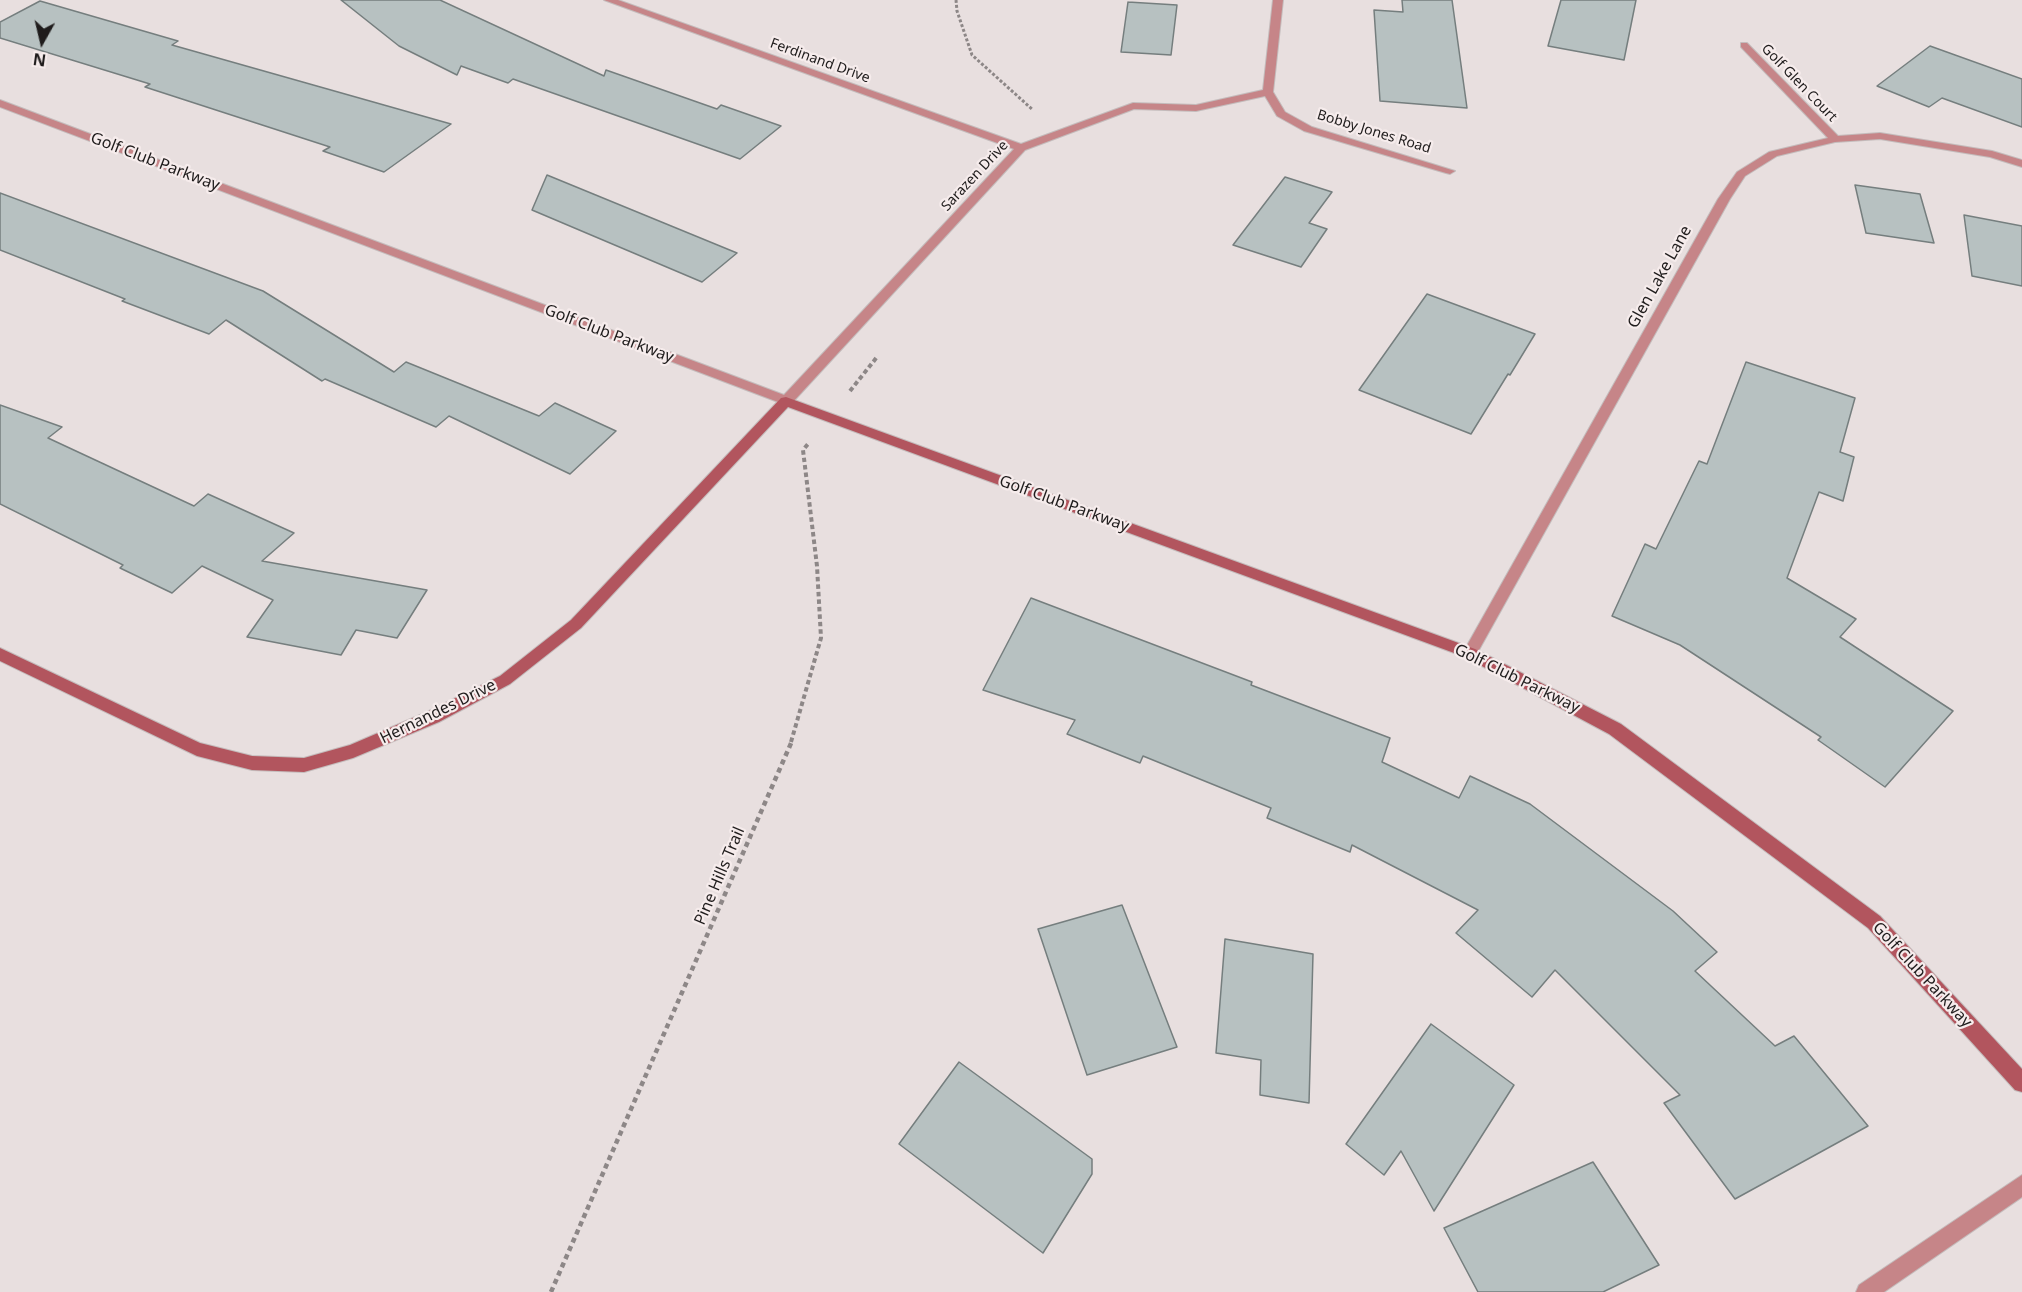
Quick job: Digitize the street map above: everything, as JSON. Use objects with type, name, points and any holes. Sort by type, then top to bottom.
[{"type":"street","name":"Ferdinand Drive","points":[[609,0],[1021,148]]},
{"type":"street","points":[[1268,92],[1278,0]]},
{"type":"street","name":"Golf Glen Court","points":[[1744,45],[1835,139]]},
{"type":"street","name":"Sarazen Drive","points":[[786,401],[1021,148],[1133,106],[1196,108],[1268,92]]},
{"type":"street","name":"Bobby Jones Road","points":[[1268,92],[1281,114],[1308,129],[1450,171]]},
{"type":"street","name":"Golf Club Parkway","points":[[0,103],[786,401],[1470,653],[1615,729],[1874,922],[2022,1083]]},
{"type":"street","name":"Glen Lake Lane","points":[[1470,653],[1724,199],[1741,174],[1773,154],[1835,139],[1880,136],[1992,153],[2022,164]]},
{"type":"street","name":"Hernandes Drive","points":[[0,654],[197,749],[252,763],[304,765],[353,751],[433,717],[505,680],[576,624],[786,401]]},
{"type":"street","points":[[1866,1292],[2022,1185]]},
{"type":"path","points":[[957,0],[957,10],[972,55],[1039,116]]},
{"type":"path","name":"Pine Hills Trail","points":[[551,1292],[796,731],[821,638],[817,566],[803,450]]},
{"type":"building","points":[[341,0],[440,0],[604,76],[606,70],[717,109],[721,105],[781,126],[740,159],[513,79],[508,83],[461,66],[457,75],[399,46]]},
{"type":"building","points":[[1402,0],[1452,0],[1467,108],[1380,101],[1374,10],[1403,12]]},
{"type":"building","points":[[1561,0],[1636,0],[1624,60],[1548,46]]},
{"type":"building","points":[[40,1],[178,41],[172,45],[451,124],[384,172],[323,151],[330,147],[145,87],[150,84],[0,38],[0,22]]},
{"type":"building","points":[[1128,2],[1177,5],[1171,55],[1121,52]]},
{"type":"building","points":[[1930,46],[2022,79],[2022,127],[1942,98],[1929,107],[1877,86]]},
{"type":"building","points":[[547,175],[737,253],[702,282],[532,210]]},
{"type":"building","points":[[1285,177],[1332,192],[1309,223],[1327,229],[1301,267],[1233,245]]},
{"type":"building","points":[[1855,185],[1920,194],[1934,243],[1866,233]]},
{"type":"building","points":[[0,193],[263,291],[394,372],[406,362],[539,416],[555,403],[616,431],[570,474],[449,416],[436,427],[325,379],[322,381],[226,320],[209,334],[122,301],[125,299],[0,250]]},
{"type":"building","points":[[1964,215],[2022,226],[2022,286],[1972,276]]},
{"type":"building","points":[[1427,294],[1535,334],[1471,434],[1359,390]]},
{"type":"building","points":[[1746,362],[1855,398],[1840,452],[1854,457],[1843,501],[1819,492],[1787,578],[1856,619],[1840,637],[1953,711],[1885,787],[1818,740],[1821,737],[1680,645],[1612,616],[1645,544],[1656,549],[1699,461],[1707,464]]},
{"type":"building","points":[[0,405],[62,427],[48,438],[194,506],[208,494],[294,533],[262,561],[427,590],[397,638],[356,630],[341,655],[247,637],[273,600],[202,566],[172,593],[120,568],[123,565],[0,504]]},
{"type":"building","points":[[1031,598],[1252,682],[1251,685],[1390,738],[1382,762],[1459,798],[1470,776],[1530,804],[1673,911],[1717,952],[1695,971],[1775,1046],[1794,1036],[1868,1126],[1735,1199],[1664,1103],[1680,1095],[1555,970],[1532,997],[1456,933],[1478,910],[1352,845],[1350,852],[1267,818],[1271,808],[1143,756],[1140,763],[1067,734],[1075,720],[983,690]]},
{"type":"building","points":[[1122,905],[1177,1047],[1087,1075],[1038,929]]},
{"type":"building","points":[[1225,939],[1313,954],[1309,1103],[1260,1095],[1261,1060],[1216,1053]]},
{"type":"building","points":[[1431,1024],[1514,1085],[1434,1211],[1401,1151],[1384,1175],[1346,1144]]},
{"type":"building","points":[[959,1062],[1092,1159],[1092,1174],[1043,1253],[899,1144]]},
{"type":"building","points":[[1593,1162],[1659,1265],[1603,1292],[1478,1292],[1444,1228]]}]
